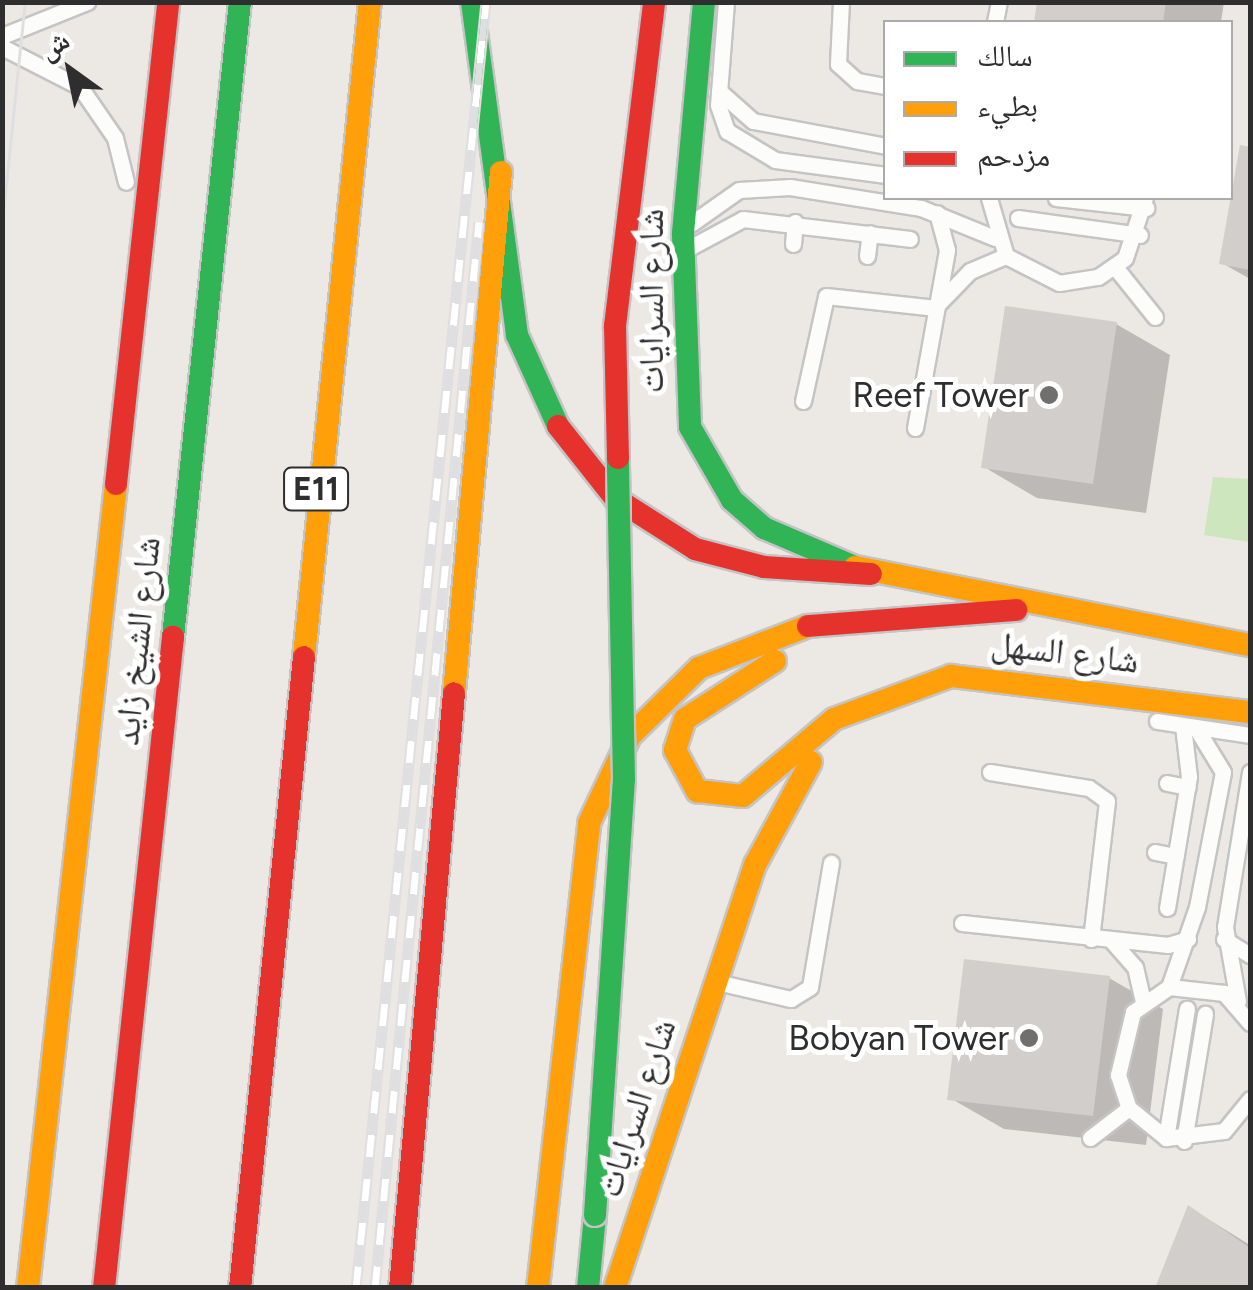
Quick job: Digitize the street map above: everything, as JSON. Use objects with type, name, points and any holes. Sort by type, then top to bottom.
[{"type":"main road","points":[[28,1288],[168,2]]},
{"type":"main road","name":"شارع الشيخ زايد","points":[[104,1288],[240,2]]},
{"type":"main road","name":"E11","points":[[240,1288],[370,2]]},
{"type":"main road","points":[[472,2],[502,172],[526,366],[592,476],[673,540],[706,553],[871,574]]},
{"type":"main road","name":"شارع السرايات","points":[[588,1288],[624,779],[615,326],[654,2]]},
{"type":"main road","name":"شارع السرايات","points":[[704,2],[683,244],[682,386],[707,466],[764,528],[871,574],[1250,645]]},
{"type":"main road","points":[[400,1288],[502,172]]},
{"type":"main road","name":"شارع السرايات","points":[[538,1288],[581,871],[606,778],[662,699],[742,644],[804,626],[1036,605]]},
{"type":"main road","points":[[874,697],[743,796],[697,791],[678,765],[685,719],[720,691],[778,660],[914,618]]},
{"type":"main road","name":"شارع السهل","points":[[874,697],[950,676],[1060,685],[1250,712]]},
{"type":"main road","name":"شارع السرايات","points":[[615,1288],[715,982],[775,818],[835,732],[874,697]]},
{"type":"lane","points":[[2,36],[87,2]]},
{"type":"lane","points":[[726,2],[718,90],[727,131],[754,152],[883,174]]},
{"type":"lane","points":[[842,2],[838,64],[857,81],[883,85]]},
{"type":"lane","points":[[2,46],[56,66],[100,111],[124,168],[139,257]]},
{"type":"lane","points":[[718,90],[753,121],[818,126],[883,144]]},
{"type":"lane","points":[[683,244],[716,201],[765,186],[936,213],[995,238]]},
{"type":"lane","points":[[989,200],[995,238],[1006,256],[1058,283],[1115,267],[1140,235],[1146,203],[1092,200]]},
{"type":"lane","points":[[914,428],[947,250],[936,213]]},
{"type":"lane","points":[[1018,218],[1140,235]]},
{"type":"lane","points":[[683,244],[743,219],[796,222],[910,239]]},
{"type":"lane","points":[[793,244],[796,222]]},
{"type":"lane","points":[[867,256],[870,233]]},
{"type":"lane","points":[[936,308],[970,271],[1006,256]]},
{"type":"lane","points":[[1115,267],[1154,317]]},
{"type":"lane","points":[[803,401],[826,296],[936,308]]},
{"type":"lane","points":[[1060,685],[1108,710],[1250,735]]},
{"type":"lane","points":[[1167,908],[1188,787],[1190,727]]},
{"type":"lane","points":[[1169,987],[1188,939],[1223,772],[1190,727]]},
{"type":"lane","points":[[990,772],[1089,788],[1107,801],[1090,939]]},
{"type":"lane","points":[[1247,1014],[1224,939],[1250,772]]},
{"type":"lane","points":[[1167,783],[1188,787]]},
{"type":"lane","points":[[1154,852],[1176,856]]},
{"type":"lane","points":[[715,982],[791,999],[810,987],[831,862]]},
{"type":"lane","points":[[962,924],[1112,941],[1188,939]]},
{"type":"lane","points":[[1224,939],[1250,955]]},
{"type":"lane","points":[[1112,941],[1135,967],[1143,1001]]},
{"type":"lane","points":[[1247,1014],[1206,986],[1169,987],[1143,1001],[1118,1045],[1128,1108],[1166,1138],[1184,1141],[1245,1122],[1250,1098]]},
{"type":"lane","points":[[1166,1138],[1186,1009]]},
{"type":"lane","points":[[1184,1141],[1205,1014]]},
{"type":"lane","points":[[1090,1138],[1128,1108]]},
{"type":"green space","points":[[1213,477],[1250,479],[1250,542],[1204,535]]},
{"type":"building","points":[[1037,2],[1166,2],[1163,20],[1034,20]]},
{"type":"building","points":[[1240,145],[1250,147],[1250,270],[1219,264]]},
{"type":"building","name":"Reef Tower","points":[[1005,306],[1117,322],[1093,484],[981,468]]},
{"type":"building","name":"Bobyan Tower","points":[[964,959],[1110,976],[1093,1116],[947,1100]]},
{"type":"building","points":[[1188,1205],[1250,1248],[1250,1288],[1155,1288]]},
{"type":"tram line","points":[[2,223],[25,2]]},
{"type":"railway","points":[[356,1288],[486,2]]},
{"type":"railway","points":[[375,1288],[479,222]]},
{"type":"traffic: fast","points":[[173,637],[240,2]]},
{"type":"traffic: fast","points":[[472,2],[517,335],[558,426]]},
{"type":"traffic: fast","points":[[704,2],[683,234],[690,427],[732,500],[764,528],[855,567]]},
{"type":"traffic: fast","points":[[595,1215],[624,779],[618,458]]},
{"type":"traffic: fast","points":[[588,1288],[595,1215]]},
{"type":"traffic: slow","points":[[304,657],[370,2]]},
{"type":"traffic: slow","points":[[454,693],[501,172]]},
{"type":"traffic: slow","points":[[28,1288],[116,484]]},
{"type":"traffic: slow","points":[[855,567],[1250,645]]},
{"type":"traffic: slow","points":[[538,1288],[589,823],[630,736],[699,668],[808,626]]},
{"type":"traffic: slow","points":[[775,661],[685,719],[675,750],[697,791],[743,796],[834,719],[951,676],[1250,712]]},
{"type":"traffic: slow","points":[[615,1288],[755,865],[811,762]]},
{"type":"traffic: jam","points":[[116,484],[168,2]]},
{"type":"traffic: jam","points":[[618,458],[615,326],[654,2]]},
{"type":"traffic: jam","points":[[558,426],[615,498],[695,549],[764,567],[871,574]]},
{"type":"traffic: jam","points":[[808,626],[1016,610]]},
{"type":"traffic: jam","points":[[104,1288],[173,637]]},
{"type":"traffic: jam","points":[[240,1288],[304,657]]},
{"type":"traffic: jam","points":[[400,1288],[454,693]]},
{"type":"place","name":"Reef Tower","points":[[1049,395]]},
{"type":"place","name":"Bobyan Tower","points":[[1029,1038]]}]
